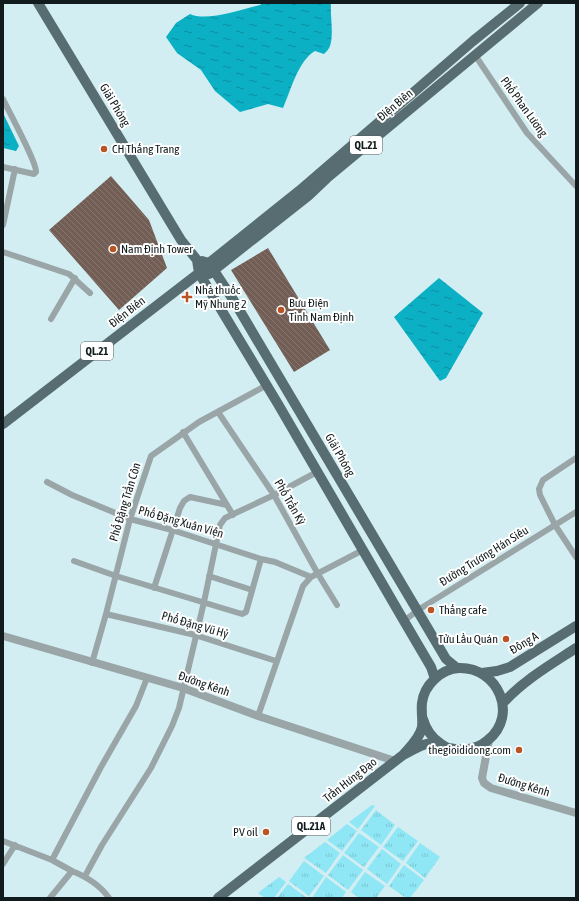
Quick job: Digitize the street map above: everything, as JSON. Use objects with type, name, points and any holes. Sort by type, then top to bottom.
[{"type":"main road","name":"Giải Phóng","points":[[38,3],[181,240],[197,260],[198,277],[267,385],[431,667],[435,679]]},
{"type":"main road","name":"Điện Biên","points":[[211,267],[473,41],[520,3]]},
{"type":"main road","name":"Điện Biên","points":[[3,424],[211,267],[308,196],[327,178],[538,3]]},
{"type":"main road","points":[[197,260],[211,267]]},
{"type":"main road","name":"Giải Phóng","points":[[211,267],[234,301],[446,659],[457,668]]},
{"type":"main road","name":"Đông A","points":[[482,673],[510,667],[576,626]]},
{"type":"main road","points":[[503,703],[532,676],[576,648]]},
{"type":"main road","points":[[457,668],[470,669],[482,673],[492,680],[499,691],[503,703],[502,717],[498,730],[489,740],[476,748],[462,750],[437,743],[426,744],[399,758],[418,737],[422,728],[422,702],[426,690],[435,679],[443,673],[457,668]]},
{"type":"main road","points":[[422,715],[426,728],[435,740],[448,747]]},
{"type":"main road","name":"Trần Hưng Đạo","points":[[218,898],[399,758]]},
{"type":"street","name":"Phố Phan Lương","points":[[475,55],[527,133],[576,186]]},
{"type":"street","points":[[3,100],[37,169],[34,174],[3,167]]},
{"type":"street","points":[[3,225],[15,169]]},
{"type":"street","points":[[3,252],[69,274],[90,293]]},
{"type":"street","points":[[51,320],[75,278]]},
{"type":"street","name":"Phố Đặng Trần Côn","points":[[92,663],[130,519],[151,456],[183,432],[267,385]]},
{"type":"street","name":"Phố Trần Kỳ","points":[[218,412],[274,495],[315,576],[338,605]]},
{"type":"street","points":[[183,432],[232,515]]},
{"type":"street","points":[[576,458],[543,480],[539,489],[540,495],[555,525],[576,557]]},
{"type":"street","points":[[85,876],[102,845],[151,768],[172,726],[179,708],[210,576],[220,525],[225,518],[274,495],[317,472]]},
{"type":"street","name":"Phố Đặng Xuân Viện","points":[[47,482],[78,498],[130,519],[172,530],[315,576]]},
{"type":"street","points":[[154,588],[172,530],[184,501],[190,497],[227,505]]},
{"type":"street","name":"Đường Trương Hán Siêu","points":[[404,621],[418,610],[576,512]]},
{"type":"street","points":[[258,716],[303,586],[315,576],[363,550]]},
{"type":"street","points":[[74,561],[154,588],[242,614],[246,612],[261,559]]},
{"type":"street","points":[[210,576],[252,590]]},
{"type":"street","name":"Phố Đặng Vũ Hỷ","points":[[106,614],[195,635],[276,662]]},
{"type":"street","name":"Đường Kênh","points":[[3,636],[92,663],[183,688],[258,716],[399,758]]},
{"type":"street","points":[[52,860],[101,767],[136,706],[147,678]]},
{"type":"street","name":"Đường Kênh","points":[[489,740],[482,778],[484,783],[491,788],[576,813]]},
{"type":"street","points":[[3,840],[52,860],[72,872],[85,876],[105,892],[109,898]]},
{"type":"street","points":[[3,864],[14,845]]},
{"type":"street","points":[[50,898],[72,872]]},
{"type":"green space","points":[[372,805],[375,806],[358,829],[349,822]]},
{"type":"green space","points":[[376,810],[395,825],[381,845],[361,830]]},
{"type":"green space","points":[[347,824],[357,831],[342,851],[327,840]]},
{"type":"green space","points":[[398,827],[418,841],[403,861],[383,847]]},
{"type":"green space","points":[[359,833],[379,847],[364,867],[344,853]]},
{"type":"green space","points":[[325,842],[340,853],[326,873],[304,858]]},
{"type":"green space","points":[[420,843],[440,857],[425,878],[406,863]]},
{"type":"green space","points":[[382,849],[401,864],[387,884],[367,869]]},
{"type":"green space","points":[[343,855],[363,870],[348,890],[328,875]]},
{"type":"green space","points":[[304,861],[324,876],[309,896],[289,881]]},
{"type":"green space","points":[[404,865],[424,880],[410,898],[406,898],[389,886]]},
{"type":"green space","points":[[365,872],[385,886],[376,898],[359,898],[351,892]]},
{"type":"green space","points":[[279,877],[286,882],[274,898],[265,898],[258,893]]},
{"type":"green space","points":[[326,877],[346,892],[342,898],[312,898]]},
{"type":"green space","points":[[288,884],[307,898],[277,898]]},
{"type":"water","points":[[262,3],[331,3],[332,31],[330,46],[324,54],[315,51],[304,62],[296,76],[283,108],[268,104],[240,112],[215,91],[201,70],[177,53],[166,37],[176,23],[190,14],[205,17],[215,16],[260,5]]},
{"type":"water","points":[[3,113],[19,146],[16,151],[3,148]]},
{"type":"water","points":[[439,278],[483,313],[446,378],[440,381],[394,317]]},
{"type":"building","name":"Nam Định Tower","points":[[111,176],[149,220],[167,268],[119,310],[49,230]]},
{"type":"building","name":"Bưu Điện Tỉnh Nam Định","points":[[268,248],[330,350],[294,372],[231,270]]},
{"type":"place","name":"CH Thắng Trang","points":[[104,149]]},
{"type":"place","name":"Nam Định Tower","points":[[113,249]]},
{"type":"place","name":"Nhà thuốc Mỹ Nhung 2","points":[[187,297]]},
{"type":"place","name":"Bưu Điện Tỉnh Nam Định","points":[[281,310]]},
{"type":"place","name":"Thắng cafe","points":[[431,610]]},
{"type":"place","name":"Tửu Lầu Quán","points":[[506,639]]},
{"type":"place","name":"thegioididong.com","points":[[519,750]]},
{"type":"place","name":"PV oil","points":[[266,832]]}]
